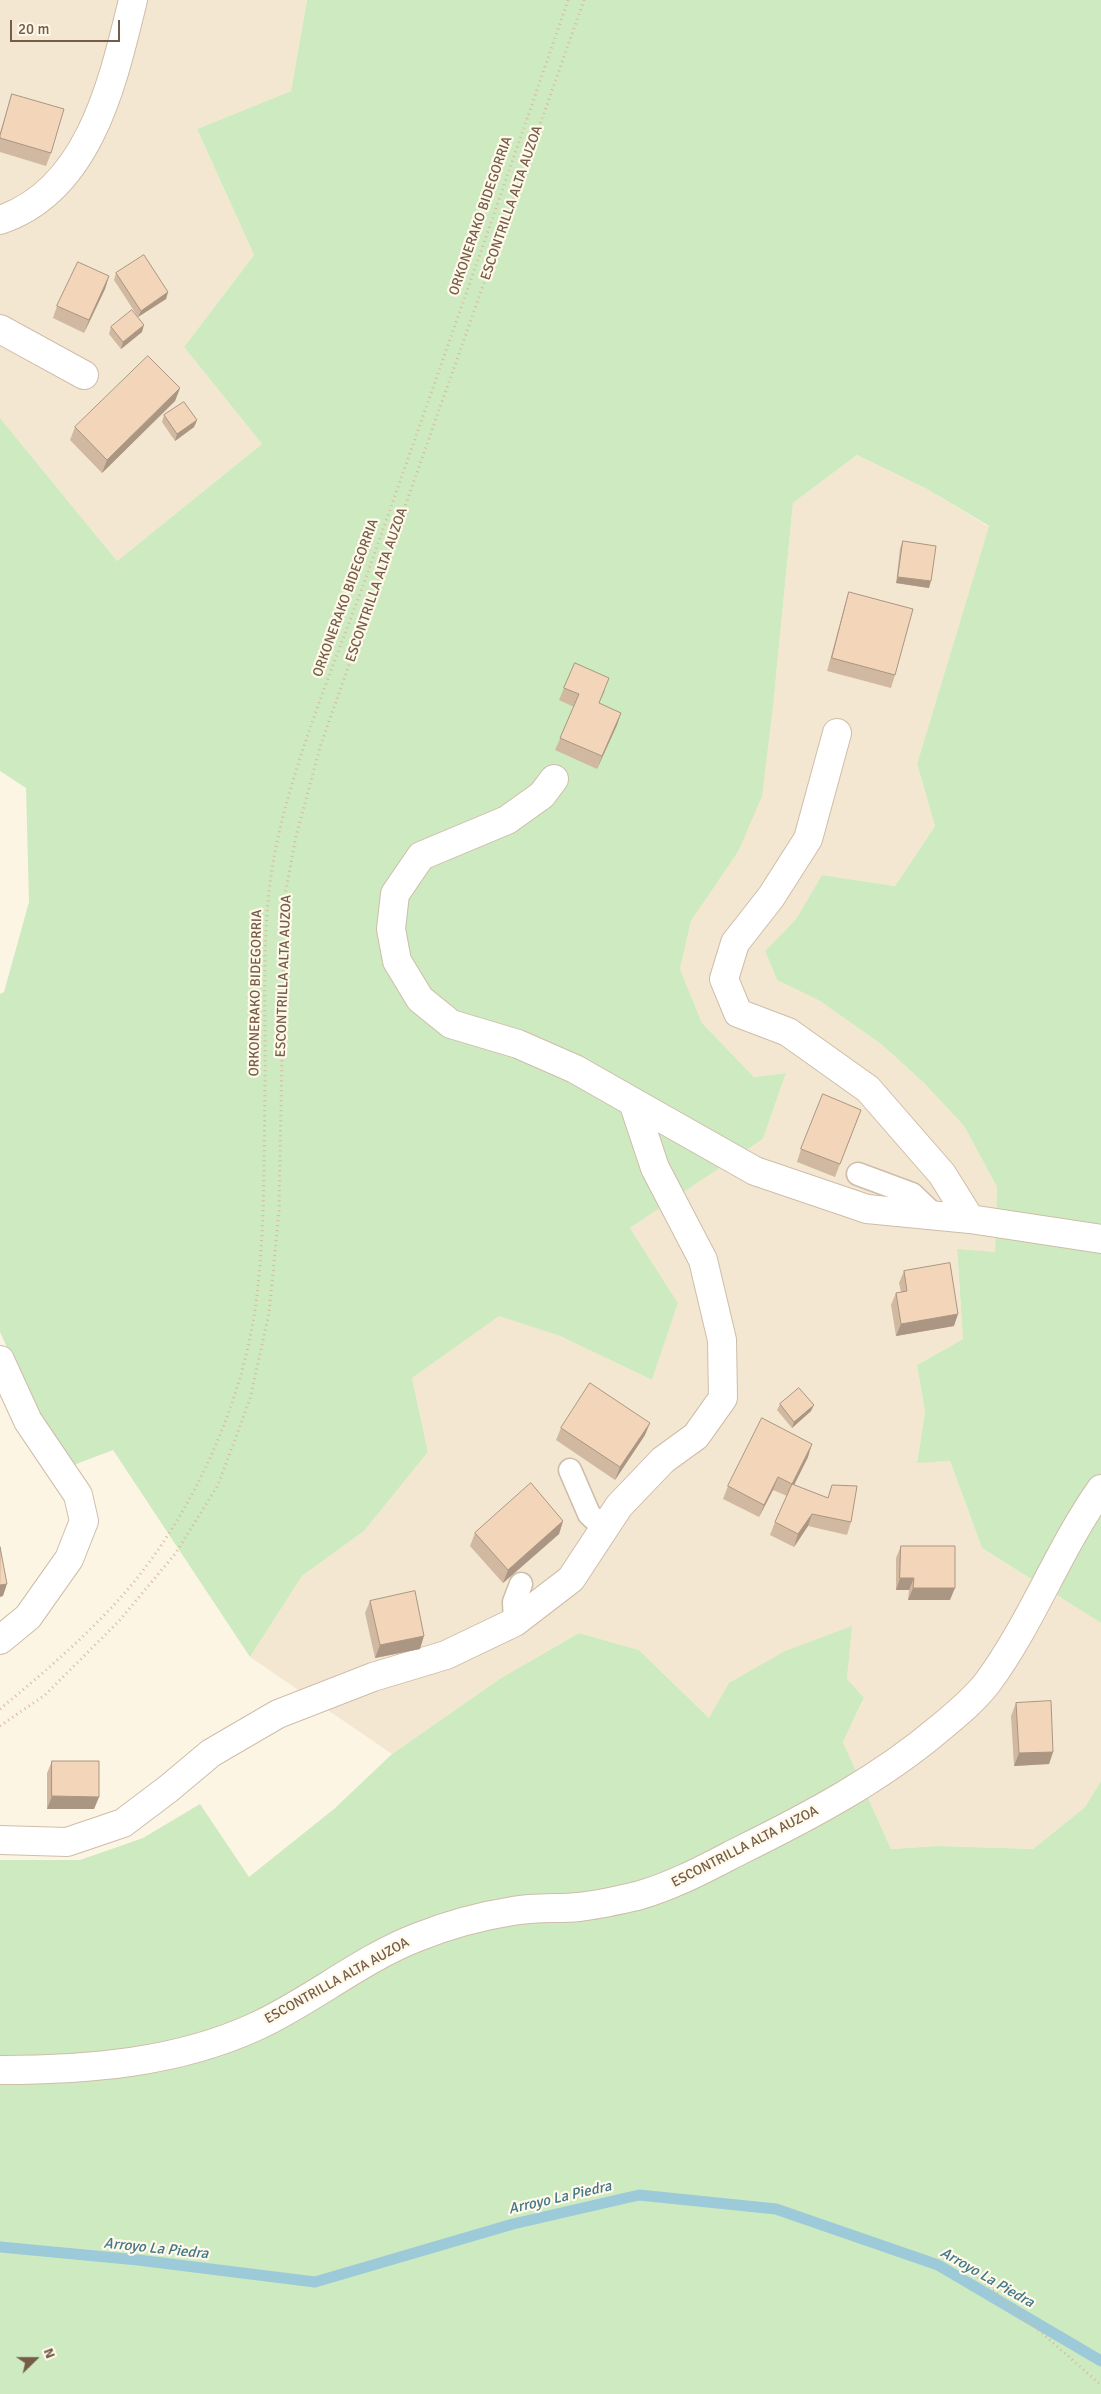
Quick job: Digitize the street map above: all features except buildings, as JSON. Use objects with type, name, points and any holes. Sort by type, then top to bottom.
[{"type":"street","points":[[0,220],[37,201],[60,179],[80,154],[97,120],[121,46],[133,0]]},
{"type":"street","points":[[0,329],[84,375]]},
{"type":"street","points":[[837,733],[808,838],[771,897],[735,943],[724,979],[738,1013],[788,1032],[868,1089],[942,1174],[970,1219]]},
{"type":"street","points":[[554,779],[542,795],[507,820],[421,856],[395,894],[391,929],[397,961],[420,999],[451,1024],[518,1044],[575,1069],[755,1171],[867,1209],[970,1219],[1101,1239]]},
{"type":"street","points":[[0,1840],[67,1842],[123,1823],[212,1753],[278,1714],[373,1677],[446,1656],[515,1622],[571,1579],[619,1506],[664,1460],[696,1436],[723,1398],[722,1340],[703,1260],[655,1168],[632,1102]]},
{"type":"street","points":[[0,1360],[28,1421],[78,1495],[84,1521],[69,1559],[28,1618],[0,1640]]},
{"type":"street","name":"ESCONTRILLA ALTA AUZOA","points":[[0,2070],[81,2068],[138,2062],[200,2046],[256,2027],[416,1937],[458,1923],[515,1910],[581,1907],[638,1895],[677,1882],[790,1826],[872,1779],[904,1756],[958,1713],[986,1684],[1016,1639],[1086,1511],[1101,1490]]},
{"type":"lane","points":[[858,1174],[912,1194],[934,1215]]},
{"type":"lane","points":[[570,1470],[588,1514],[604,1528]]},
{"type":"lane","points":[[515,1622],[514,1602],[521,1584]]},
{"type":"path","name":"ORKONERAKO BIDEGORRIA","points":[[0,1709],[78,1642],[133,1582],[173,1529],[218,1442],[245,1356],[256,1296],[264,1182],[267,923],[276,844],[299,763],[568,0]]},
{"type":"path","name":"ESCONTRILLA ALTA AUZOA","points":[[0,1726],[45,1695],[120,1621],[175,1554],[218,1484],[250,1399],[269,1313],[279,1211],[285,895],[296,836],[321,744],[584,0]]},
{"type":"path","points":[[978,2277],[1101,2385]]},
{"type":"shaded area","points":[[0,0],[307,0],[291,91],[197,129],[254,255],[184,347],[262,444],[117,561],[0,418]]},
{"type":"shaded area","points":[[857,455],[927,489],[989,527],[917,764],[935,826],[895,886],[822,875],[796,919],[765,951],[777,980],[820,1001],[881,1044],[924,1083],[964,1126],[997,1187],[995,1252],[957,1250],[963,1339],[917,1365],[925,1412],[917,1462],[950,1461],[982,1548],[1101,1623],[1101,1781],[1085,1807],[1033,1849],[939,1846],[891,1849],[843,1742],[864,1699],[847,1679],[851,1627],[709,1718],[639,1650],[579,1633],[501,1678],[392,1754],[250,1657],[302,1576],[364,1531],[428,1452],[412,1378],[499,1315],[560,1336],[652,1380],[678,1303],[630,1228],[763,1139],[786,1073],[754,1077],[702,1023],[680,969],[691,921],[738,852],[774,697],[793,503]]},
{"type":"green space","points":[[307,0],[1101,0],[1101,1623],[982,1548],[950,1461],[917,1463],[925,1412],[917,1365],[963,1339],[957,1249],[995,1252],[997,1187],[964,1126],[924,1083],[881,1044],[820,1001],[777,980],[765,951],[796,919],[822,875],[895,886],[935,826],[917,764],[989,526],[927,489],[857,455],[793,503],[774,697],[762,796],[738,852],[691,921],[680,969],[702,1023],[754,1077],[786,1073],[763,1139],[630,1228],[678,1303],[652,1380],[560,1336],[499,1316],[412,1378],[428,1452],[364,1531],[302,1576],[250,1657],[113,1450],[74,1465],[35,1410],[0,1332],[0,994],[4,992],[29,902],[26,788],[0,771],[0,418],[117,561],[262,444],[184,347],[254,255],[197,129],[291,91]]},
{"type":"green space","points":[[852,1626],[847,1679],[864,1698],[843,1742],[891,1849],[939,1846],[1033,1849],[1085,1807],[1101,1781],[1101,2394],[0,2394],[0,1860],[80,1860],[143,1838],[200,1804],[249,1877],[334,1809],[392,1754],[501,1678],[579,1633],[639,1650],[709,1718],[729,1683],[785,1651]]},
{"type":"waterway","name":"Arroyo La Piedra","points":[[0,2247],[138,2260],[315,2282],[513,2224],[639,2195],[776,2209],[938,2265],[1101,2361]]}]
